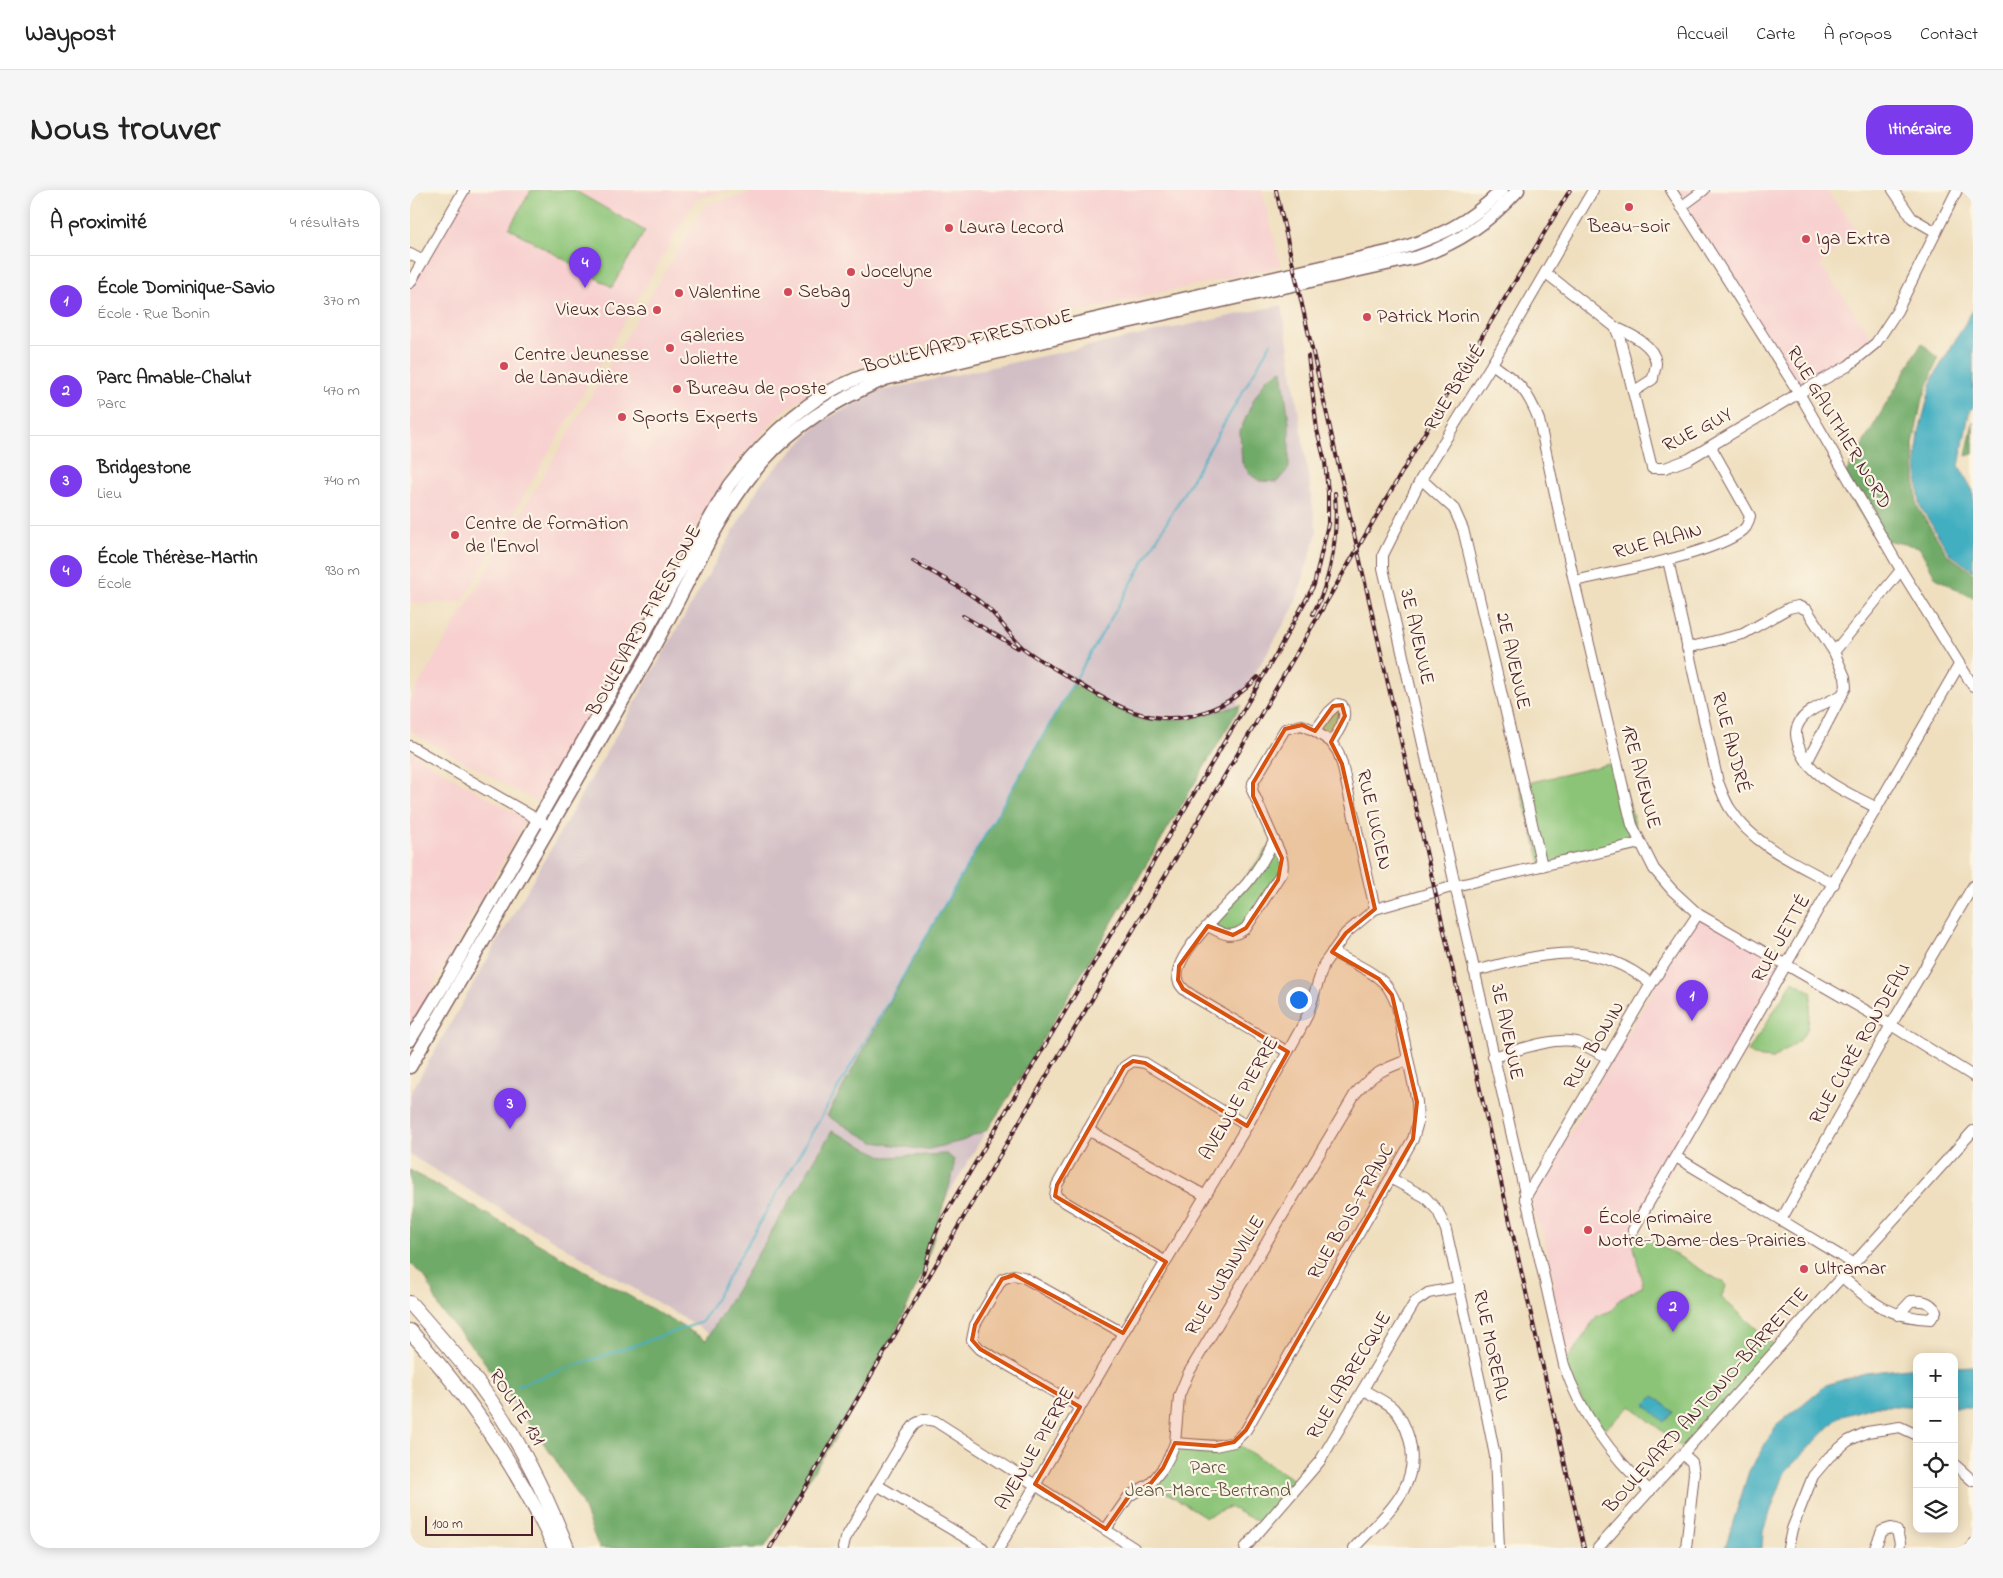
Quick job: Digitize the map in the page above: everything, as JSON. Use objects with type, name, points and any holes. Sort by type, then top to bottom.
[{"type":"highway","name":"ROUTE 131","points":[[410,1302],[482,1388],[541,1487],[567,1548]]},
{"type":"highway","name":"ROUTE 131","points":[[410,1331],[440,1364],[492,1433],[529,1495],[555,1548]]},
{"type":"main road","name":"BOULEVARD FIRESTONE","points":[[410,1067],[729,485],[752,456],[781,428],[825,394],[878,370],[1164,302],[1396,250],[1432,239],[1463,223],[1502,190]]},
{"type":"main road","name":"BOULEVARD FIRESTONE","points":[[410,1040],[651,651],[736,497],[765,459],[790,435],[824,408],[852,393],[885,379],[1100,328],[1418,257],[1443,248],[1483,224],[1500,210],[1518,190]]},
{"type":"street","points":[[410,283],[464,190]]},
{"type":"street","name":"RUE BRÛLÉ","points":[[1383,555],[1420,479],[1492,364],[1593,190]]},
{"type":"street","name":"RUE GAUTHIER NORD","points":[[1670,190],[1799,393],[1901,570],[1973,686]]},
{"type":"street","points":[[1681,207],[1704,190]]},
{"type":"street","points":[[1893,190],[1912,218],[1936,232]]},
{"type":"street","name":"RUE GUY","points":[[1616,327],[1652,468],[1665,468],[1690,459],[1799,393],[1848,366],[1876,343],[1897,311],[1957,190]]},
{"type":"street","points":[[410,254],[423,261]]},
{"type":"street","points":[[1546,273],[1616,327],[1634,336],[1648,347],[1656,362],[1653,379],[1633,392]]},
{"type":"street","name":"1RE AVENUE","points":[[1492,364],[1516,380],[1522,387],[1539,420],[1574,581],[1632,826],[1654,869],[1672,890],[1698,914],[1891,1025],[1973,1076]]},
{"type":"street","name":"RUE ALAIN","points":[[1574,581],[1705,550],[1745,527],[1750,516],[1711,447]]},
{"type":"street","name":"2E AVENUE","points":[[1420,479],[1454,509],[1463,529],[1542,866]]},
{"type":"street","name":"3E AVENUE","points":[[1383,555],[1382,568],[1525,1198],[1568,1376],[1599,1434],[1635,1478],[1650,1491]]},
{"type":"street","name":"RUE ANDRÉ","points":[[1668,560],[1718,782],[1730,810],[1748,831],[1781,855],[1834,884]]},
{"type":"street","points":[[1834,652],[1901,570]]},
{"type":"street","points":[[1687,648],[1743,634],[1789,608],[1798,606],[1807,610],[1834,652],[1846,677],[1846,687],[1807,762]]},
{"type":"street","name":"RUE JETTÉ","points":[[1633,1230],[1959,665]]},
{"type":"street","points":[[1842,695],[1811,712],[1797,726],[1796,738],[1807,762],[1821,776],[1877,808]]},
{"type":"street","points":[[1208,926],[1225,935],[1239,933],[1246,928],[1282,872],[1284,865],[1282,858],[1253,796],[1253,783],[1285,729],[1302,726],[1331,742],[1345,716],[1345,710],[1342,705],[1333,706],[1315,732]]},
{"type":"street","name":"RUE LUCIEN","points":[[1331,742],[1338,752],[1342,764],[1375,909]]},
{"type":"street","points":[[410,746],[543,824]]},
{"type":"street","points":[[1274,840],[1268,853],[1248,882],[1195,940],[1179,966],[1178,980],[1183,989],[1193,996],[1288,1052]]},
{"type":"street","name":"AVENUE PIERRE","points":[[999,1548],[1204,1195],[1247,1126],[1307,1016],[1318,976],[1346,933],[1375,909],[1455,886],[1640,843]]},
{"type":"street","name":"RUE CURÉ RONDEAU","points":[[1781,1220],[1891,1025],[1973,886]]},
{"type":"street","name":"RUE BONIN","points":[[1525,1198],[1652,984],[1698,914]]},
{"type":"street","name":"RUE BOIS-FRANC","points":[[1175,1443],[1214,1446],[1234,1442],[1246,1430],[1413,1140],[1418,1122],[1417,1102],[1396,1006],[1387,986],[1379,978],[1332,952]]},
{"type":"street","points":[[1474,970],[1550,953],[1569,952],[1594,954],[1640,975],[1652,984]]},
{"type":"street","points":[[1493,1056],[1567,1041],[1582,1044],[1608,1058]]},
{"type":"street","name":"RUE JUBINVILLE","points":[[1106,1529],[1129,1496],[1151,1483],[1163,1468],[1175,1443],[1179,1396],[1188,1374],[1355,1094],[1373,1075],[1382,1069],[1408,1060]]},
{"type":"street","points":[[1166,1262],[1056,1196],[1057,1185],[1124,1067],[1134,1061],[1145,1063],[1247,1126]]},
{"type":"street","points":[[1088,1130],[1204,1195]]},
{"type":"street","name":"BOULEVARD ANTONIO-BARRETTE","points":[[1598,1548],[1973,1131]]},
{"type":"street","points":[[1676,1157],[1854,1264]]},
{"type":"street","name":"RUE MOREAU","points":[[1392,1179],[1425,1197],[1438,1211],[1446,1230],[1495,1456],[1499,1548]]},
{"type":"street","points":[[1080,1407],[980,1349],[972,1340],[975,1325],[1002,1279],[1014,1275],[1023,1277],[1123,1333]]},
{"type":"street","points":[[1842,1277],[1868,1300],[1898,1315]]},
{"type":"street","name":"RUE LABRECQUE","points":[[1245,1548],[1320,1460],[1364,1390],[1415,1302],[1428,1293],[1458,1287]]},
{"type":"street","points":[[1354,1548],[1395,1504],[1409,1482],[1413,1464],[1406,1427],[1394,1409],[1364,1390]]},
{"type":"street","points":[[843,1548],[845,1539],[907,1434],[915,1424],[924,1419],[935,1421],[1134,1548]]},
{"type":"street","points":[[1788,1548],[1792,1529],[1814,1476],[1829,1457],[1848,1441],[1867,1432],[1900,1427],[1913,1433]]},
{"type":"street","points":[[1683,1454],[1692,1462],[1694,1473],[1686,1548]]},
{"type":"street","points":[[1958,1467],[1973,1480]]},
{"type":"street","points":[[877,1485],[984,1548]]},
{"type":"street","points":[[1875,1548],[1882,1531],[1891,1528],[1897,1531],[1899,1548]]},
{"type":"street","points":[[1971,1548],[1973,1544]]},
{"type":"highlighted area","points":[[1342,705],[1345,716],[1331,742],[1342,764],[1375,909],[1346,933],[1332,952],[1379,979],[1392,995],[1417,1102],[1413,1139],[1246,1430],[1234,1442],[1215,1446],[1175,1443],[1163,1468],[1151,1483],[1129,1496],[1106,1529],[1035,1484],[1080,1407],[980,1349],[972,1340],[975,1325],[1002,1279],[1014,1275],[1123,1333],[1166,1262],[1055,1196],[1057,1185],[1124,1067],[1133,1061],[1145,1063],[1247,1126],[1288,1052],[1183,989],[1178,980],[1179,966],[1208,926],[1233,935],[1246,928],[1278,880],[1282,858],[1253,796],[1253,783],[1285,729],[1302,725],[1315,731],[1333,706]]},
{"type":"shaded area","points":[[467,190],[729,190],[696,199],[462,602],[410,603],[410,289]]},
{"type":"shaded area","points":[[760,190],[1262,190],[1281,266],[898,351],[839,375],[781,412],[730,470],[537,802],[410,731],[410,699],[705,205]]},
{"type":"shaded area","points":[[1677,190],[1826,190],[1858,232],[1820,264],[1873,339],[1855,355],[1798,388]]},
{"type":"shaded area","points":[[1282,305],[1317,533],[1294,607],[826,1403],[410,1155],[410,1094],[761,483],[820,423],[875,392]]},
{"type":"shaded area","points":[[410,752],[526,820],[410,1027]]},
{"type":"shaded area","points":[[1698,914],[1787,965],[1632,1239],[1643,1287],[1619,1300],[1611,1311],[1597,1316],[1567,1361],[1553,1294],[1555,1285],[1543,1231],[1537,1223],[1533,1201],[1589,1099]]},
{"type":"green space","points":[[531,190],[574,190],[645,231],[612,287],[509,228]]},
{"type":"green space","points":[[1922,343],[1938,358],[1921,404],[1913,445],[1917,506],[1947,554],[1973,573],[1973,598],[1936,578],[1919,547],[1875,538],[1841,481]]},
{"type":"green space","points":[[1282,370],[1289,422],[1289,468],[1277,482],[1260,481],[1251,475],[1242,463],[1240,431],[1254,399],[1267,378]]},
{"type":"green space","points":[[1973,422],[1973,454],[1966,456]]},
{"type":"green space","points":[[1073,684],[1141,720],[1189,719],[1241,705],[1005,1103],[987,1130],[962,1141],[925,1150],[874,1142],[827,1116],[908,969]]},
{"type":"green space","points":[[1338,704],[1345,710],[1331,742],[1315,731]]},
{"type":"green space","points":[[1618,762],[1640,843],[1542,866],[1519,785]]},
{"type":"green space","points":[[1274,840],[1284,865],[1246,928],[1233,935],[1208,926]]},
{"type":"green space","points":[[1793,981],[1812,992],[1807,1030],[1800,1040],[1773,1059],[1761,1058],[1748,1052]]},
{"type":"green space","points":[[832,1131],[885,1157],[947,1154],[954,1160],[954,1170],[924,1270],[892,1339],[834,1440],[764,1548],[599,1548],[582,1504],[555,1459],[480,1356],[441,1311],[427,1280],[410,1263],[410,1170],[706,1340]]},
{"type":"green space","points":[[1636,1231],[1727,1285],[1721,1297],[1778,1348],[1683,1448],[1631,1406],[1599,1434],[1564,1365],[1597,1316],[1611,1311],[1619,1300],[1643,1286],[1632,1238]]},
{"type":"green space","name":"Parc Jean-Marc-Bertrand","points":[[1234,1442],[1300,1484],[1264,1525],[1229,1507],[1206,1517],[1151,1483],[1175,1443]]},
{"type":"water","points":[[1973,310],[1973,407],[1969,413],[1959,466],[1973,491],[1973,571],[1949,553],[1920,506],[1916,462],[1919,432],[1933,378]]},
{"type":"water","points":[[1973,1366],[1973,1407],[1958,1407],[1958,1367]]},
{"type":"water","points":[[1913,1367],[1913,1406],[1876,1406],[1839,1417],[1785,1472],[1763,1531],[1762,1548],[1725,1548],[1749,1471],[1776,1426],[1826,1385],[1865,1373]]},
{"type":"water","points":[[1654,1396],[1673,1412],[1664,1422],[1645,1405]]},
{"type":"waterway","points":[[518,1385],[702,1322],[1271,343]]},
{"type":"railway","points":[[1276,190],[1584,1548]]},
{"type":"railway","points":[[770,1548],[1448,393],[1570,190]]},
{"type":"railway","points":[[921,1280],[941,1221],[1274,658],[1314,585],[1328,524],[1328,492],[1325,462],[1317,430],[1308,356]]},
{"type":"railway","points":[[1313,614],[1320,600],[1333,555],[1336,524],[1335,493]]},
{"type":"railway","points":[[913,561],[976,599],[1033,656],[1101,697],[1134,712],[1168,718],[1185,717],[1201,713],[1231,699],[1258,677]]},
{"type":"railway","points":[[963,616],[1018,648]]},
{"type":"place","name":"Beau-soir","points":[[1629,207]]},
{"type":"place","name":"Laura Lecord","points":[[949,228]]},
{"type":"place","name":"Iga Extra","points":[[1806,239]]},
{"type":"place","name":"Jocelyne","points":[[851,272]]},
{"type":"place","name":"École Thérèse-Martin","points":[[585,288]]},
{"type":"place","name":"Sebag","points":[[788,292]]},
{"type":"place","name":"Valentine","points":[[679,293]]},
{"type":"place","name":"Vieux Casa","points":[[657,310]]},
{"type":"place","name":"Patrick Morin","points":[[1367,317]]},
{"type":"place","name":"Galeries Joliette","points":[[670,348]]},
{"type":"place","name":"Centre Jeunesse de Lanaudière","points":[[504,366]]},
{"type":"place","name":"Bureau de poste","points":[[677,389]]},
{"type":"place","name":"Sports Experts","points":[[622,417]]},
{"type":"place","name":"Centre de formation de l'Envol","points":[[455,535]]},
{"type":"place","name":"École Dominique-Savio","points":[[1692,1021]]},
{"type":"place","name":"Bridgestone","points":[[510,1129]]},
{"type":"place","name":"École primaire Notre-Dame-des-Prairies","points":[[1588,1230]]},
{"type":"place","name":"Ultramar","points":[[1804,1269]]},
{"type":"place","name":"Parc Amable-Chalut","points":[[1673,1332]]}]
